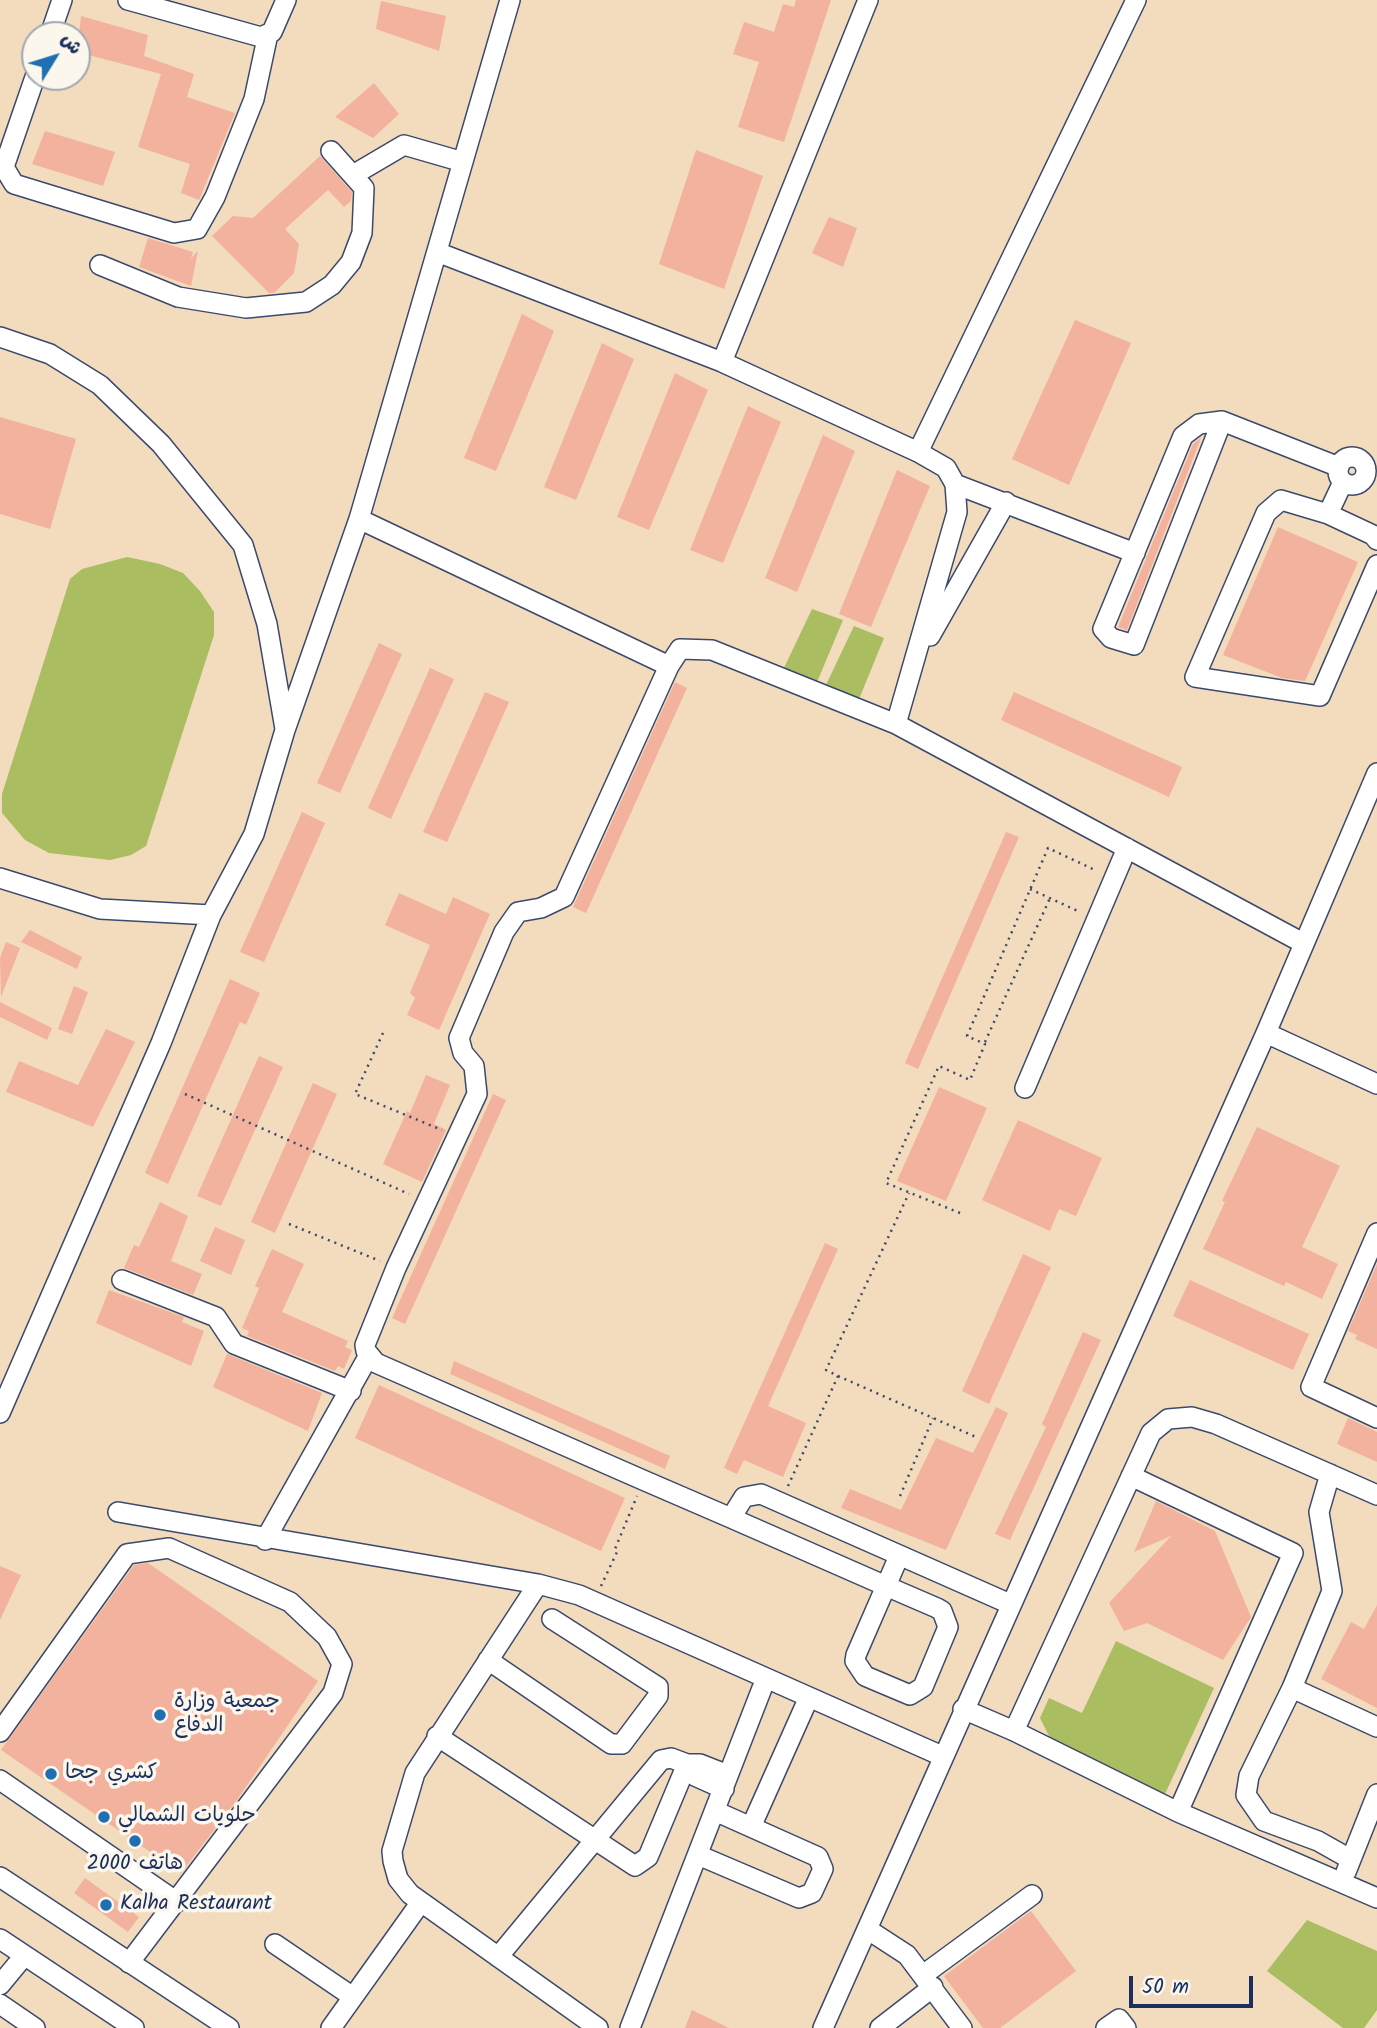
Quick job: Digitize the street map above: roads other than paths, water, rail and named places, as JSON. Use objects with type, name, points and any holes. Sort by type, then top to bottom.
[{"type":"lane","points":[[55,21],[62,0]]},
{"type":"lane","points":[[128,0],[261,37],[268,34],[280,20],[286,0]]},
{"type":"lane","points":[[0,1413],[161,1043],[211,915],[254,834],[285,730],[359,519],[510,0]]},
{"type":"lane","points":[[722,362],[868,0]]},
{"type":"lane","points":[[918,452],[1136,0]]},
{"type":"lane","points":[[30,91],[4,167],[14,184],[174,233],[197,229],[215,197],[254,99],[268,34]]},
{"type":"lane","points":[[353,175],[404,145],[463,162]]},
{"type":"lane","points":[[100,265],[178,297],[246,308],[306,302],[338,277],[351,262],[362,233],[364,188],[331,152]]},
{"type":"lane","points":[[437,252],[722,362],[918,452],[946,468],[955,484],[957,512],[896,724]]},
{"type":"lane","points":[[0,337],[50,354],[100,385],[161,444],[243,545],[267,624],[285,730]]},
{"type":"lane","points":[[1222,421],[1134,645],[1111,638],[1104,629],[1183,436],[1199,424],[1222,421],[1341,474],[1353,485],[1371,478]]},
{"type":"lane","points":[[1328,514],[1341,474]]},
{"type":"lane","points":[[955,484],[1135,553]]},
{"type":"lane","points":[[1377,540],[1373,535],[1328,514],[1282,500],[1266,513],[1195,677],[1320,696],[1377,565]]},
{"type":"lane","points":[[914,664],[1006,502]]},
{"type":"lane","points":[[359,519],[669,666]]},
{"type":"lane","points":[[265,1540],[368,1357],[365,1345],[396,1268],[477,1094],[474,1066],[463,1053],[459,1038],[504,932],[518,912],[541,908],[564,897],[669,666],[680,649],[712,650],[896,724],[1303,943]]},
{"type":"lane","points":[[823,2028],[1266,1033],[1377,773]]},
{"type":"lane","points":[[1025,1087],[1126,848]]},
{"type":"lane","points":[[0,878],[100,909],[211,915]]},
{"type":"lane","points":[[1266,1033],[1377,1084]]},
{"type":"lane","points":[[1375,1411],[1311,1387],[1377,1233]]},
{"type":"lane","points":[[122,1280],[216,1317],[234,1344],[351,1391]]},
{"type":"lane","points":[[368,1357],[643,1480],[731,1518],[886,1586],[937,1608],[948,1621],[923,1687],[915,1694],[904,1694],[865,1676],[856,1667],[856,1655],[886,1586],[900,1556]]},
{"type":"lane","points":[[1014,1731],[1151,1433],[1168,1419],[1192,1417],[1216,1424],[1377,1495]]},
{"type":"lane","points":[[1329,1474],[1319,1512],[1332,1591],[1292,1688],[1249,1776],[1246,1795],[1264,1821],[1318,1841],[1350,1859]]},
{"type":"lane","points":[[1131,1476],[1293,1553],[1178,1812]]},
{"type":"lane","points":[[731,1518],[738,1504],[751,1494],[761,1494],[1010,1604]]},
{"type":"lane","points":[[118,1512],[265,1540],[538,1584],[594,1600],[942,1756]]},
{"type":"lane","points":[[0,1732],[127,1554],[169,1548],[290,1602],[327,1637],[342,1664],[333,1693],[129,1963]]},
{"type":"lane","points":[[538,1584],[437,1736],[411,1785],[392,1851],[398,1879],[421,1902],[598,2028]]},
{"type":"lane","points":[[488,1660],[611,1744],[622,1744],[658,1696],[658,1686],[552,1619]]},
{"type":"lane","points":[[630,2028],[766,1678]]},
{"type":"lane","points":[[1292,1688],[1377,1727]]},
{"type":"lane","points":[[751,1827],[809,1697]]},
{"type":"lane","points":[[963,1709],[1014,1731],[1178,1812],[1377,1898]]},
{"type":"lane","points":[[437,1736],[630,1866],[645,1862],[687,1764]]},
{"type":"lane","points":[[498,1957],[592,1840],[661,1760],[671,1758],[687,1764],[695,1776],[726,1782]]},
{"type":"lane","points":[[0,1780],[177,1902]]},
{"type":"lane","points":[[1343,1883],[1377,1794]]},
{"type":"lane","points":[[698,1855],[799,1898],[812,1894],[823,1869],[820,1860],[715,1811]]},
{"type":"lane","points":[[0,1877],[229,2028]]},
{"type":"lane","points":[[880,2028],[928,1981],[1032,1895]]},
{"type":"lane","points":[[331,2028],[421,1902]]},
{"type":"lane","points":[[867,1929],[907,1955],[962,2028]]},
{"type":"lane","points":[[0,1940],[134,2028]]},
{"type":"lane","points":[[275,1944],[354,1997]]},
{"type":"lane","points":[[0,1985],[24,1956]]},
{"type":"lane","points":[[0,2004],[35,2028]]},
{"type":"lane","points":[[1106,2028],[1119,2019],[1126,2028]]},
{"type":"place","name":"جمعية وزارة الدفاع","points":[[160,1715]]},
{"type":"place","name":"كشري جحا","points":[[51,1774]]},
{"type":"place","name":"حلويات الشمالي","points":[[104,1817]]},
{"type":"place","name":"هاتف 2000","points":[[135,1841]]},
{"type":"place","name":"Kalha Restaurant","points":[[106,1905]]}]
